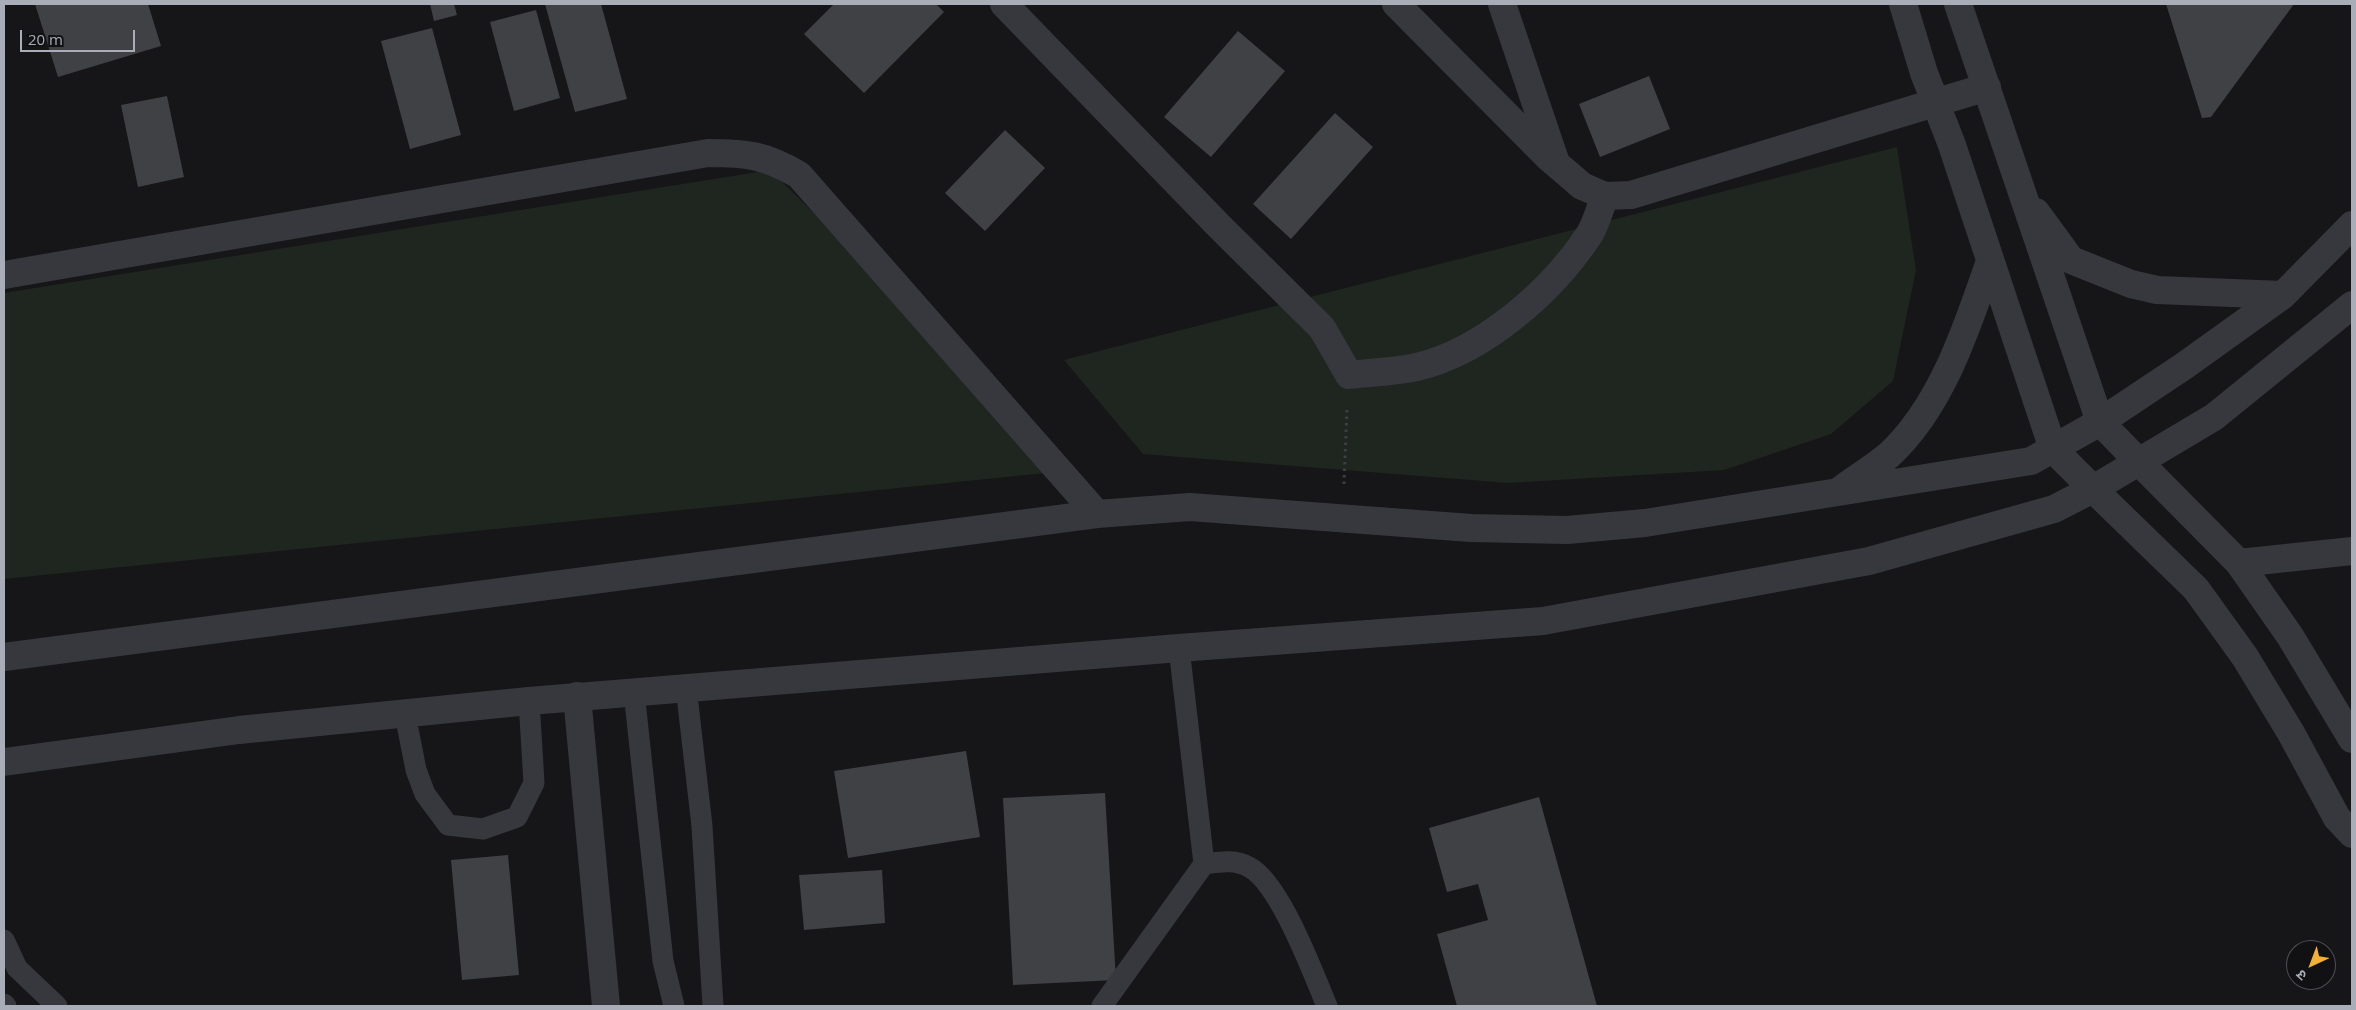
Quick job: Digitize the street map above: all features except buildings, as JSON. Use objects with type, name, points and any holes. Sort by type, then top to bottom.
[{"type":"street","points":[[1004,4],[1219,226],[1322,328],[1349,375],[1418,367],[1468,347],[1508,322],[1545,289],[1590,234],[1605,196]]},
{"type":"street","points":[[1396,4],[1556,164],[1582,186],[1605,196],[1631,195],[1987,87]]},
{"type":"street","points":[[1502,4],[1556,164]]},
{"type":"street","points":[[1903,4],[1936,103],[1952,144],[2053,449],[2196,589],[2245,657],[2291,733],[2337,818],[2352,834]]},
{"type":"street","points":[[1958,4],[2100,422],[2239,563],[2290,636],[2352,739]]},
{"type":"street","points":[[4,275],[708,153],[741,153],[775,161],[799,175],[1097,514]]},
{"type":"street","points":[[2020,191],[2071,260],[2123,280],[2157,290],[2283,295]]},
{"type":"street","points":[[4,657],[1097,514],[1190,507],[1471,528],[1566,530],[1645,523],[2031,461],[2100,422],[2184,366],[2283,295],[2352,225]]},
{"type":"street","points":[[1838,492],[1889,454],[1924,414],[1962,340],[1990,261]]},
{"type":"street","points":[[4,762],[239,730],[577,696],[1542,621],[1869,561],[2054,509],[2093,489],[2214,417],[2352,305]]},
{"type":"street","points":[[2239,563],[2352,551]]},
{"type":"street","points":[[577,696],[606,1006]]},
{"type":"lane","points":[[1102,1006],[1204,864],[1179,648]]},
{"type":"lane","points":[[686,687],[702,826],[712,1006]]},
{"type":"lane","points":[[634,692],[663,962],[674,1006]]},
{"type":"lane","points":[[405,714],[416,770],[425,794],[448,825],[483,829],[517,818],[534,783],[529,701]]},
{"type":"lane","points":[[1204,864],[1233,861],[1250,867],[1268,886],[1295,931],[1327,1006]]},
{"type":"lane","points":[[4,940],[18,968],[57,1006]]},
{"type":"path","points":[[1342,517],[1349,375]]},
{"type":"shaded area","points":[[1897,147],[1916,270],[1893,381],[1831,434],[1724,470],[1508,483],[1143,454],[1064,360]]},
{"type":"shaded area","points":[[770,170],[1075,470],[4,579],[4,293]]}]
